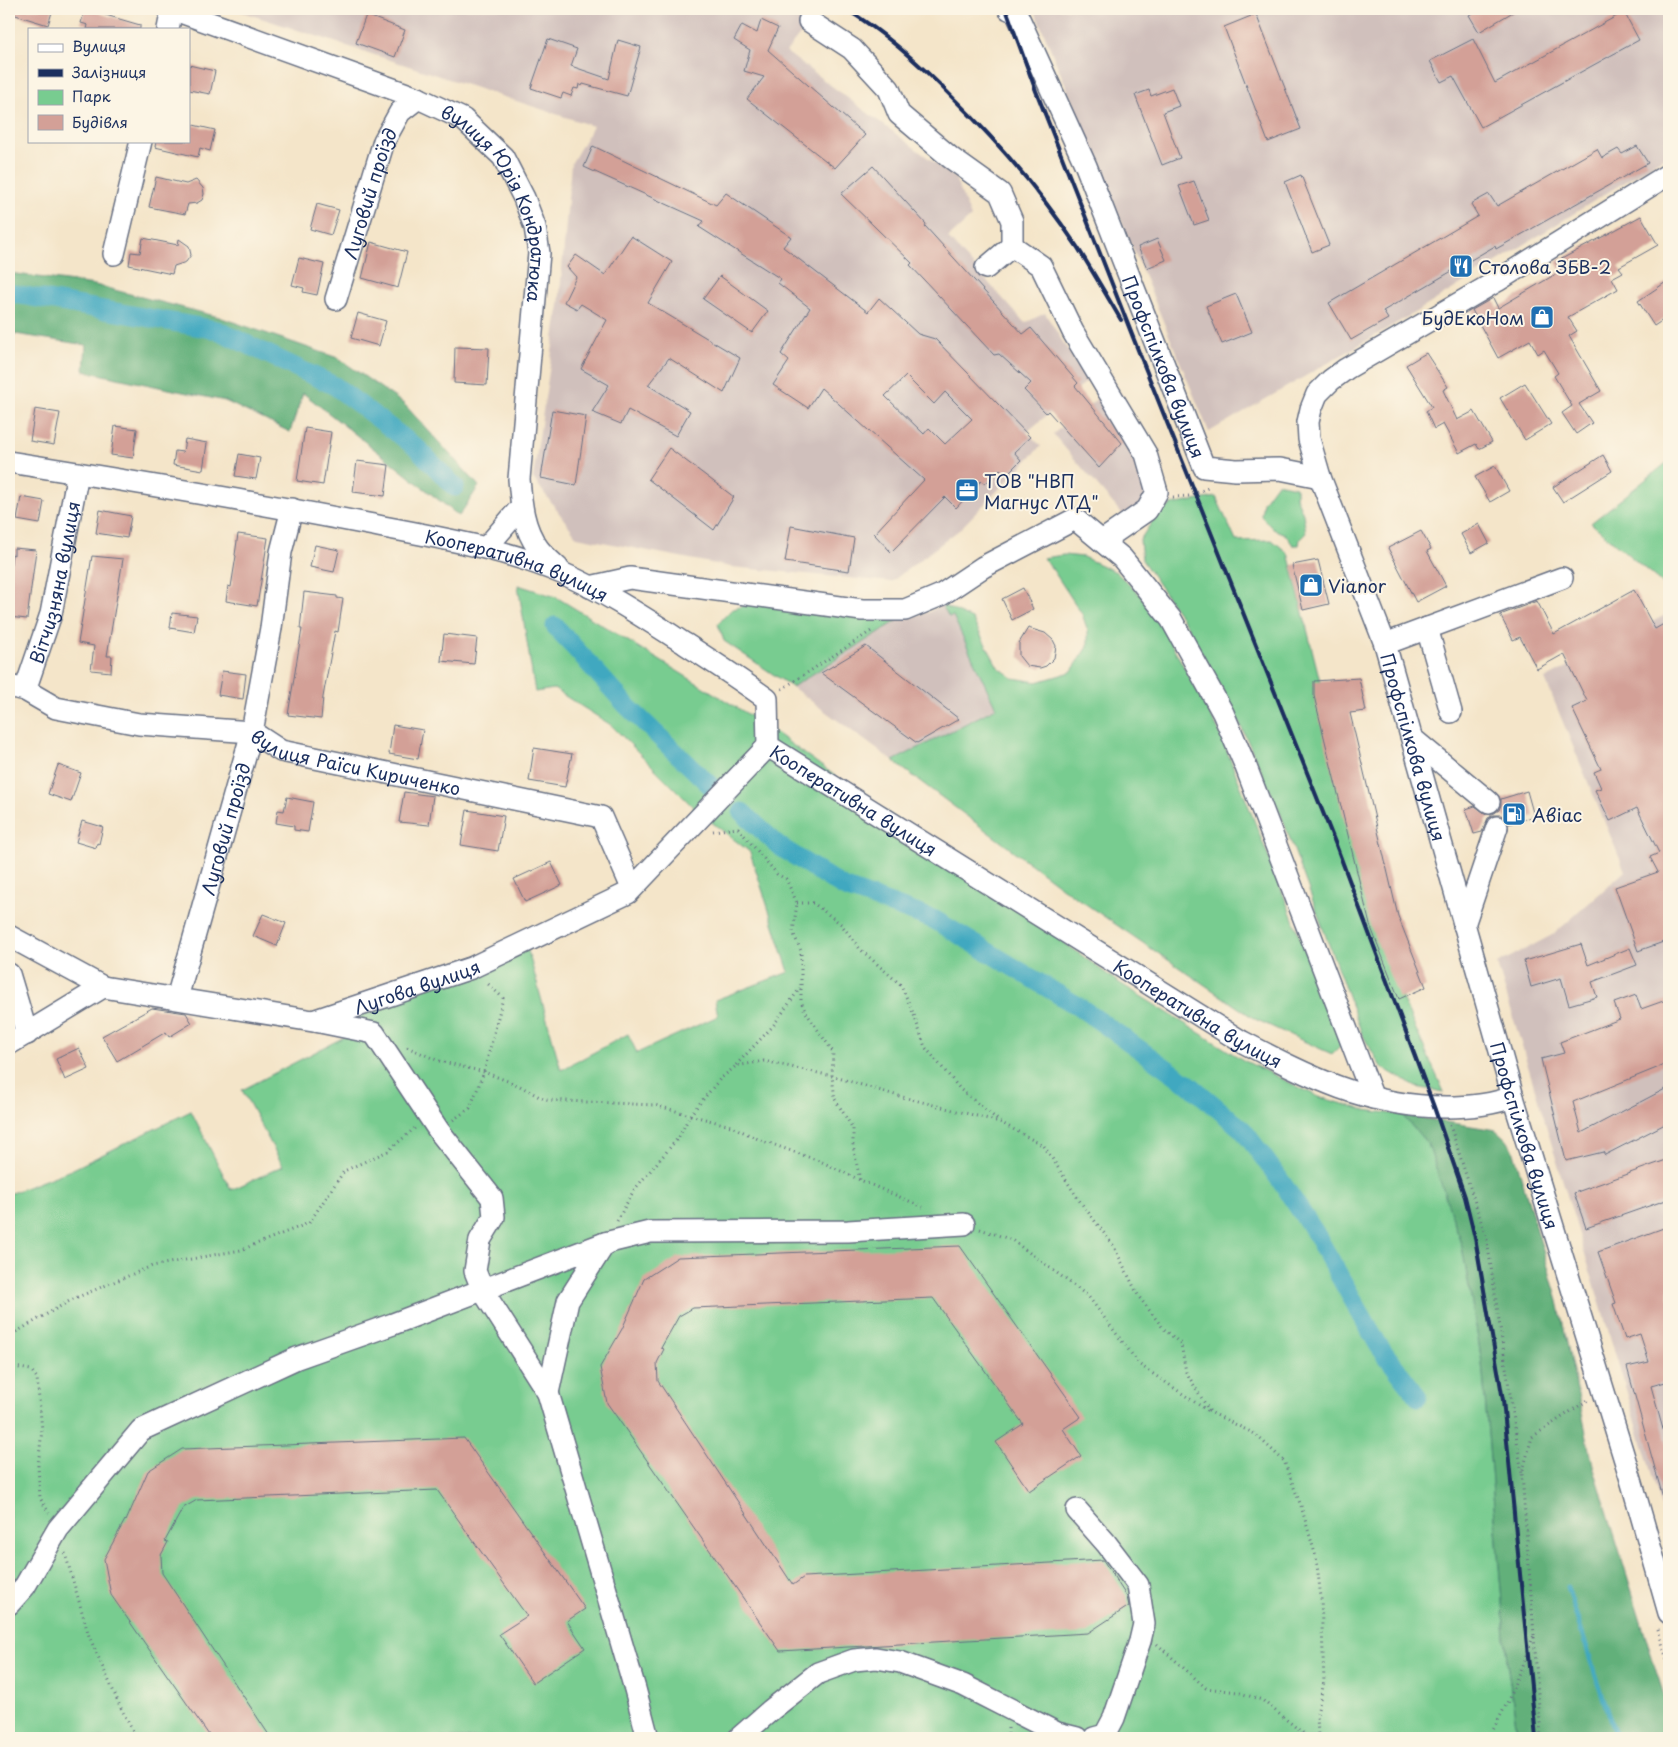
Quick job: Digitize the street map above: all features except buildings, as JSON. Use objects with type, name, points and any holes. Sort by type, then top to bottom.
[{"type":"street","points":[[168,28],[172,9]]},
{"type":"street","name":"вулиця Юрія Кондратюка","points":[[172,9],[418,98],[463,119],[503,157],[524,198],[535,226],[540,253],[520,470],[522,507],[527,528],[538,548],[564,574]]},
{"type":"street","name":"Профспілкова вулиця","points":[[1009,9],[1016,12],[1086,166],[1204,467],[1236,470],[1280,470],[1320,476],[1384,644],[1513,1097],[1632,1483],[1669,1613]]},
{"type":"street","points":[[809,21],[852,49],[889,89],[899,114],[951,158],[1000,193],[1012,221],[1012,246],[986,268]]},
{"type":"street","name":"Луговий проїзд","points":[[336,299],[384,142],[400,112],[418,98]]},
{"type":"street","points":[[114,254],[141,142]]},
{"type":"street","points":[[1320,476],[1310,439],[1308,422],[1317,394],[1331,380],[1497,281],[1669,174]]},
{"type":"street","points":[[1012,246],[1041,266],[1073,332],[1146,454],[1157,492],[1153,500],[1147,510],[1102,541]]},
{"type":"street","name":"Кооперативна вулиця","points":[[9,462],[292,509],[486,548],[564,574],[655,625],[744,682],[767,699],[768,746],[1239,1040],[1294,1069],[1345,1090],[1386,1102],[1424,1107],[1465,1107],[1494,1103],[1513,1097]]},
{"type":"street","name":"Вітчизняна вулиця","points":[[17,688],[51,614],[78,473]]},
{"type":"street","points":[[486,548],[522,507]]},
{"type":"street","name":"Луговий проїзд","points":[[176,998],[252,732],[271,628],[281,552],[292,509]]},
{"type":"street","points":[[590,587],[630,578],[862,610],[905,610],[941,595],[983,567],[1075,519],[1122,558],[1171,619],[1223,713],[1246,767],[1372,1098]]},
{"type":"street","points":[[1384,644],[1562,578]]},
{"type":"street","points":[[1427,628],[1451,712]]},
{"type":"street","name":"вулиця Раїси Кириченко","points":[[17,688],[56,708],[139,724],[252,732],[280,751],[601,817],[632,888]]},
{"type":"street","points":[[1412,739],[1489,802]]},
{"type":"street","name":"Лугова вулиця","points":[[9,936],[103,987],[313,1021],[471,968],[628,893],[768,746]]},
{"type":"street","points":[[1464,925],[1497,827]]},
{"type":"street","points":[[9,974],[27,1034]]},
{"type":"street","points":[[9,1044],[103,987]]},
{"type":"street","points":[[313,1021],[374,1033],[434,1124],[492,1198],[494,1217],[480,1240],[475,1271],[483,1291],[548,1393],[648,1738]]},
{"type":"street","points":[[9,1604],[25,1586],[58,1529],[141,1430],[297,1358],[483,1291],[605,1244],[650,1232],[848,1231],[964,1224]]},
{"type":"street","points":[[548,1393],[568,1302],[605,1244]]},
{"type":"street","points":[[1077,1510],[1106,1543],[1138,1585],[1144,1624],[1114,1718],[1105,1735],[1094,1738]]},
{"type":"street","points":[[739,1738],[818,1673],[854,1660],[876,1658],[900,1662],[963,1685],[1057,1733],[1077,1738]]},
{"type":"path","points":[[1153,500],[1189,496],[1208,489],[1236,470]]},
{"type":"path","points":[[767,699],[880,625]]},
{"type":"path","points":[[684,834],[738,828],[777,874],[786,879],[797,903],[793,932],[801,951],[801,1001],[805,1011],[833,1052],[832,1076],[835,1099],[853,1129],[853,1146],[860,1180]]},
{"type":"path","points":[[797,903],[814,903],[841,924],[860,949],[901,985],[925,1047],[961,1090],[1000,1122],[1044,1146],[1079,1200],[1113,1245],[1139,1297],[1163,1328],[1181,1344],[1186,1372],[1210,1412],[1255,1434],[1284,1461],[1301,1506],[1316,1557],[1322,1597],[1324,1682],[1317,1714],[1318,1738]]},
{"type":"path","points":[[9,1339],[16,1332],[74,1299],[152,1266],[241,1250],[309,1224],[344,1171],[388,1151],[434,1124],[470,1108],[484,1072],[503,998],[471,968]]},
{"type":"path","points":[[605,1244],[634,1190],[680,1137],[690,1115],[720,1079],[736,1066],[773,1026],[801,987]]},
{"type":"path","points":[[374,1033],[439,1061],[484,1072],[518,1085],[545,1100],[655,1105],[690,1115]]},
{"type":"path","points":[[736,1066],[764,1061],[832,1076],[1000,1122]]},
{"type":"path","points":[[1444,1107],[1487,1240],[1522,1474],[1541,1738]]},
{"type":"path","points":[[1522,1474],[1532,1437],[1591,1398]]},
{"type":"path","points":[[1489,1738],[1507,1703],[1534,1635]]},
{"type":"path","points":[[1140,1641],[1151,1638],[1206,1688],[1237,1692],[1262,1700],[1310,1738]]},
{"type":"shaded area","points":[[233,9],[805,9],[816,14],[786,52],[955,178],[971,217],[948,238],[1025,323],[1045,313],[1087,381],[1027,432],[1041,446],[959,530],[891,582],[731,567],[577,537],[533,478],[559,305],[571,164],[593,126]]},
{"type":"shaded area","points":[[1034,9],[1669,9],[1669,154],[1426,306],[1209,432]]},
{"type":"shaded area","points":[[1098,398],[1144,470],[1147,496],[1133,512],[1122,514],[1053,434]]},
{"type":"shaded area","points":[[942,605],[953,615],[997,708],[893,761],[792,687],[897,621],[927,613]]},
{"type":"shaded area","points":[[1669,613],[1669,1531],[1497,964],[1554,934],[1625,871],[1545,679]]},
{"type":"green space","points":[[9,273],[95,285],[219,317],[338,358],[404,404],[479,486],[459,516],[303,393],[290,432],[225,401],[84,371],[86,345],[9,333]]},
{"type":"green space","points":[[1669,461],[1669,589],[1591,523]]},
{"type":"green space","points":[[1277,483],[1296,487],[1296,497],[1303,514],[1306,533],[1300,539],[1299,545],[1293,545],[1285,534],[1273,529],[1261,516],[1263,502]]},
{"type":"green space","points":[[1216,497],[1236,541],[1272,540],[1288,553],[1320,681],[1376,928],[1404,1003],[1444,1092],[1416,1087],[1381,1067],[1362,1034],[1280,812],[1234,711],[1187,626],[1142,560],[1140,540],[1157,514],[1171,505]]},
{"type":"green space","points":[[1064,555],[1083,557],[1116,572],[1140,595],[1161,625],[1219,731],[1342,1044],[1332,1054],[1255,1019],[1071,894],[893,761],[996,708],[953,616],[949,617],[942,605],[972,619],[998,667],[1013,678],[1037,682],[1071,672],[1088,647],[1088,631],[1082,614],[1043,558]]},
{"type":"green space","points":[[518,585],[556,597],[759,721],[1115,980],[1243,1060],[1319,1097],[1365,1110],[1402,1115],[1428,1144],[1462,1246],[1482,1362],[1507,1661],[1518,1738],[9,1738],[9,1194],[71,1170],[191,1111],[231,1190],[283,1166],[242,1090],[346,1036],[336,1018],[527,947],[561,1070],[628,1034],[637,1053],[718,1016],[715,1000],[789,972],[750,852],[696,810],[611,725],[554,689],[535,692]]},
{"type":"green space","points":[[751,603],[897,621],[792,687],[724,641],[718,624],[731,610]]},
{"type":"green space","points":[[1402,1115],[1496,1130],[1513,1149],[1558,1301],[1593,1465],[1669,1712],[1669,1738],[1518,1738],[1507,1661],[1482,1362],[1462,1246],[1428,1144]]},
{"type":"waterway","points":[[9,293],[217,330],[335,386],[417,448],[455,487]]},
{"type":"waterway","points":[[555,626],[627,706],[714,789]]},
{"type":"waterway","points":[[742,812],[779,846],[843,887],[935,920],[1081,1008],[1190,1085],[1243,1130],[1278,1177],[1314,1231],[1379,1346],[1418,1397]]},
{"type":"waterway","points":[[1567,1587],[1616,1738]]},
{"type":"railway","points":[[846,9],[876,29],[916,62],[942,86],[1004,152],[1064,228],[1084,257],[1121,320]]},
{"type":"railway","points":[[1006,9],[1036,91],[1140,355],[1336,845],[1434,1107],[1465,1197],[1475,1238],[1503,1400],[1536,1738]]},
{"type":"place","name":"Столова ЗБВ-2","points":[[1461,266]]},
{"type":"place","name":"БудЕкоНом","points":[[1542,317]]},
{"type":"place","name":"ТОВ \"НВП Магнус ЛТД\"","points":[[967,490]]},
{"type":"place","name":"Vianor","points":[[1311,585]]},
{"type":"place","name":"Авіас","points":[[1514,814]]}]
